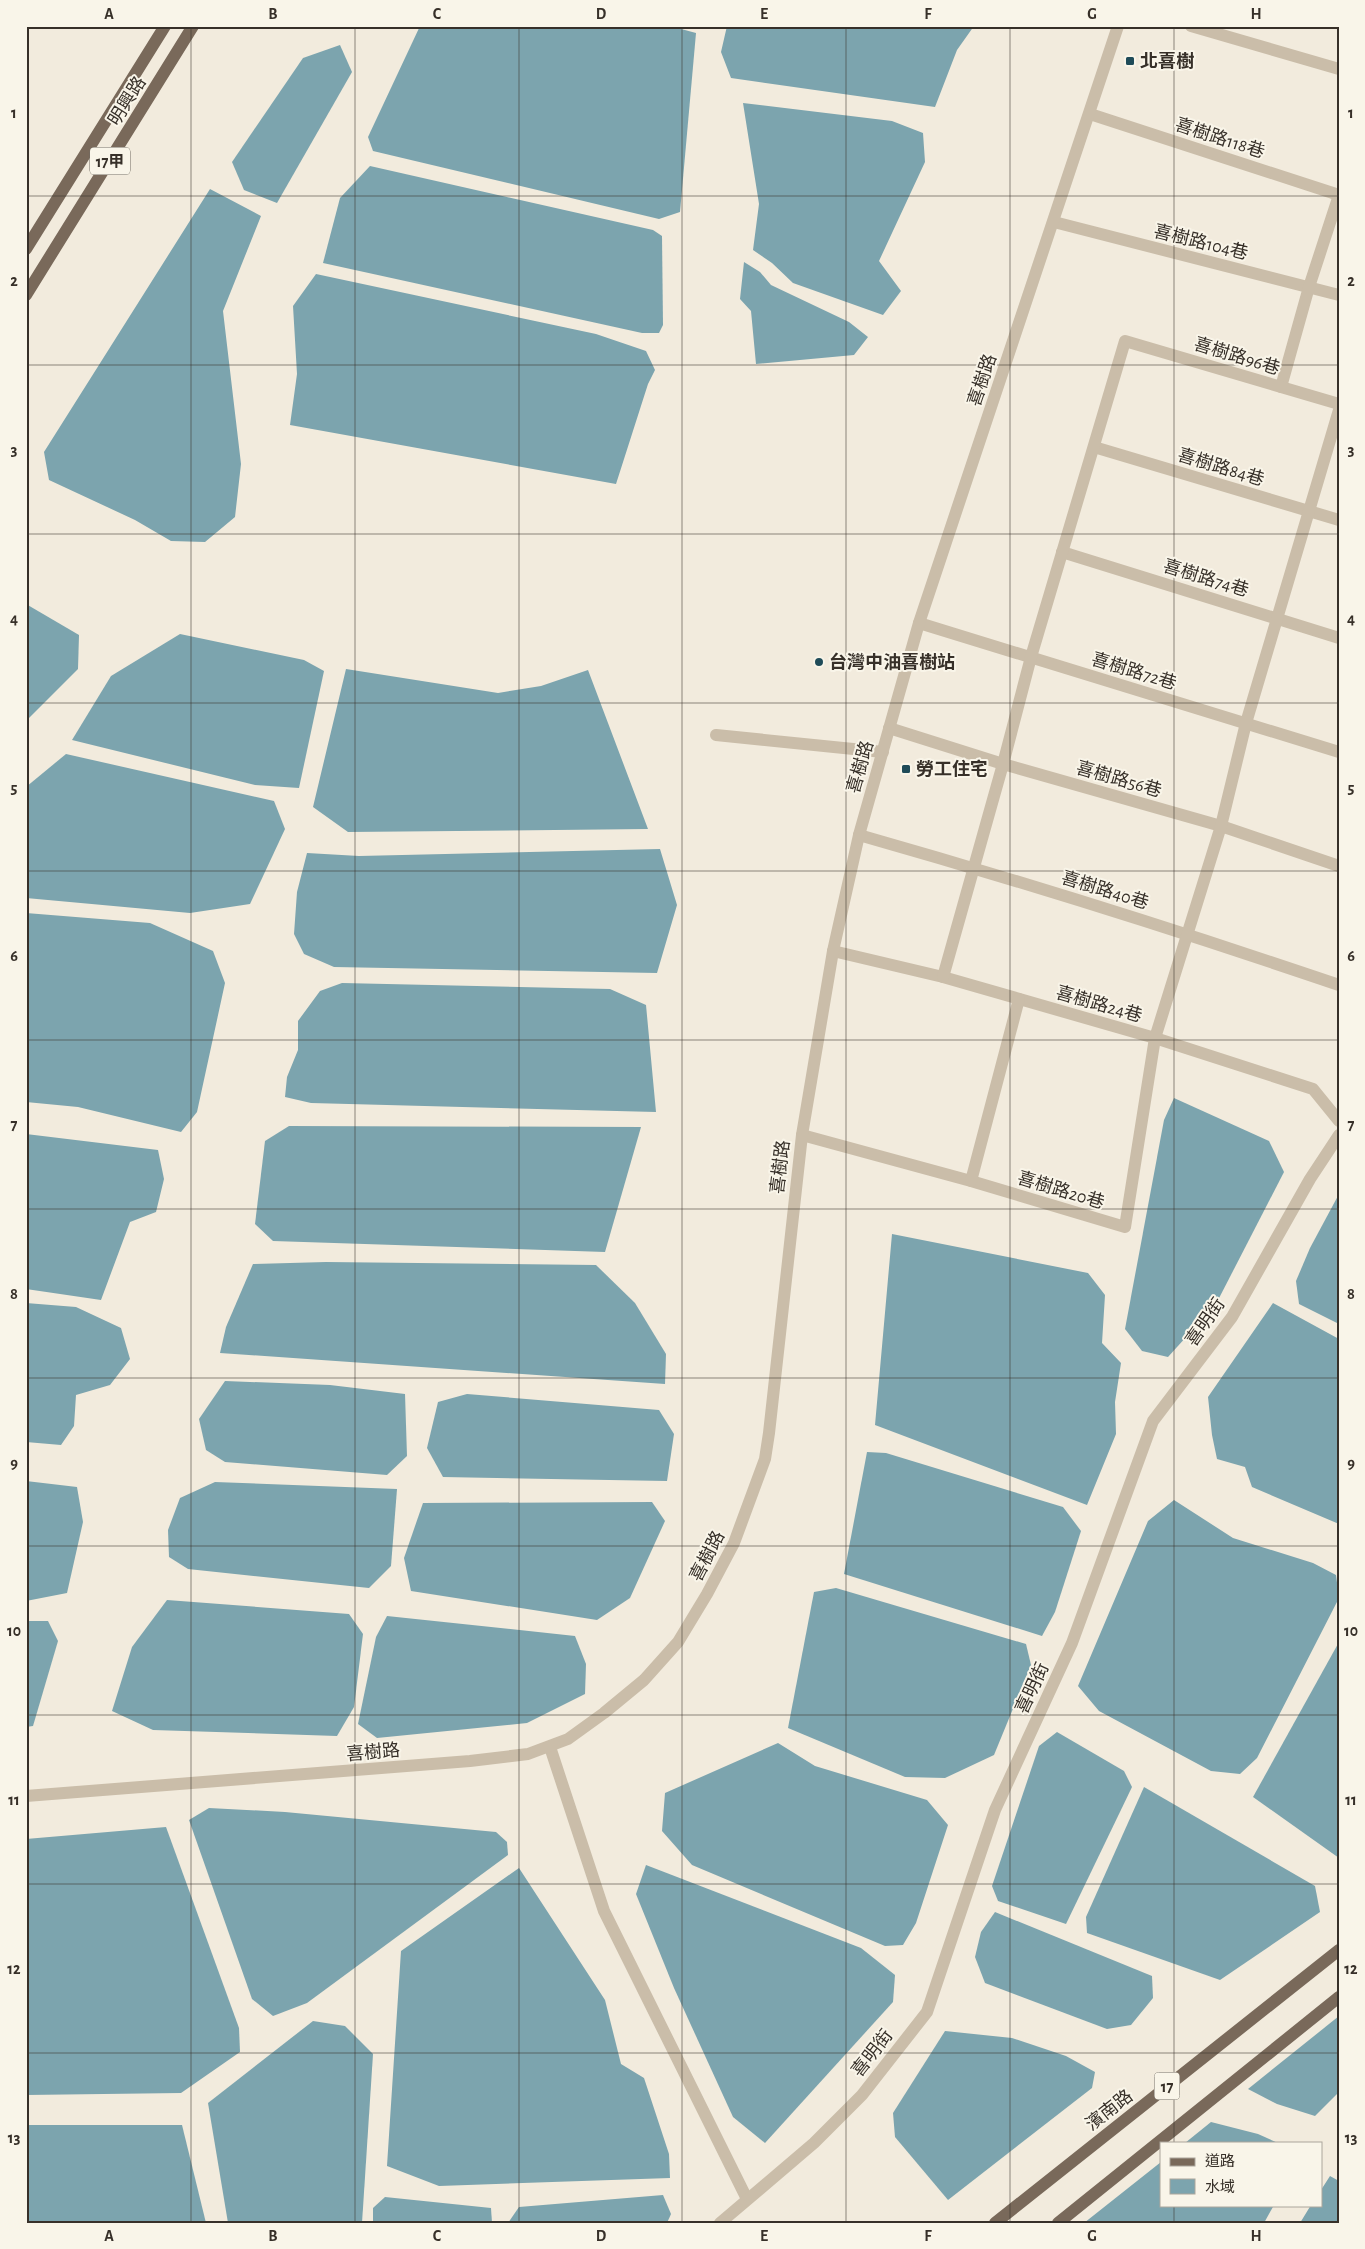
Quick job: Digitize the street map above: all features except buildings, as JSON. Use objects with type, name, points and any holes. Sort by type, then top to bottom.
[{"type":"main road","name":"明興路","points":[[26,249],[165,26]]},
{"type":"main road","name":"明興路","points":[[26,295],[194,26]]},
{"type":"main road","name":"濱南路","points":[[995,2223],[1339,1950]]},
{"type":"main road","name":"17","points":[[1058,2223],[1339,1997]]},
{"type":"street","name":"喜樹路","points":[[26,1796],[498,1759],[528,1754],[568,1739],[644,1680],[678,1642],[712,1586],[742,1525],[765,1459],[802,1135],[833,951],[859,835],[919,623],[1118,26]]},
{"type":"street","points":[[1191,26],[1339,69]]},
{"type":"street","name":"喜樹路118巷","points":[[1090,114],[1339,195]]},
{"type":"street","points":[[1280,387],[1309,287],[1339,195]]},
{"type":"street","name":"喜樹路104巷","points":[[1054,222],[1339,295]]},
{"type":"street","name":"喜樹路96巷","points":[[1094,447],[1126,341],[1339,404]]},
{"type":"street","points":[[1155,1038],[1221,826],[1246,723],[1339,410]]},
{"type":"street","points":[[943,977],[1031,657],[1094,447]]},
{"type":"street","name":"喜樹路84巷","points":[[1094,447],[1339,520]]},
{"type":"street","name":"喜樹路74巷","points":[[1062,552],[1339,638]]},
{"type":"street","name":"喜樹路72巷","points":[[919,623],[1339,752]]},
{"type":"street","name":"喜樹路56巷","points":[[890,728],[1003,764],[1221,826],[1339,866]]},
{"type":"street","points":[[716,735],[883,752]]},
{"type":"street","name":"喜樹路40巷","points":[[859,835],[1188,934],[1339,985]]},
{"type":"street","name":"喜樹路24巷","points":[[833,951],[943,977],[1020,999],[1155,1038],[1313,1089],[1339,1121]]},
{"type":"street","points":[[971,1182],[1020,999]]},
{"type":"street","name":"喜樹路20巷","points":[[802,1135],[1125,1227],[1155,1038]]},
{"type":"street","name":"喜明街","points":[[720,2223],[814,2143],[862,2095],[927,2012],[995,1810],[1072,1643],[1153,1421],[1232,1317],[1310,1179],[1339,1135]]},
{"type":"street","points":[[550,1747],[604,1912],[746,2199]]},
{"type":"water","points":[[420,26],[670,26],[696,33],[680,212],[659,219],[373,151],[368,137]]},
{"type":"water","points":[[727,26],[974,26],[957,50],[935,107],[731,78],[721,52]]},
{"type":"water","points":[[340,45],[352,72],[277,203],[244,190],[232,162],[303,58]]},
{"type":"water","points":[[743,103],[892,121],[923,133],[925,162],[879,261],[901,291],[883,315],[793,283],[772,263],[753,250],[759,204]]},
{"type":"water","points":[[370,166],[653,230],[662,236],[663,325],[659,333],[642,333],[323,263],[340,198]]},
{"type":"water","points":[[210,189],[261,216],[223,311],[241,464],[235,517],[205,542],[171,541],[135,520],[49,480],[44,452]]},
{"type":"water","points":[[744,262],[760,272],[771,285],[849,322],[868,337],[854,355],[756,364],[751,311],[740,299]]},
{"type":"water","points":[[316,274],[596,334],[646,351],[655,370],[648,384],[616,484],[290,425],[297,374],[293,306]]},
{"type":"water","points":[[26,604],[79,635],[78,669],[26,721]]},
{"type":"water","points":[[180,634],[304,660],[324,671],[299,788],[255,785],[72,740],[111,676]]},
{"type":"water","points":[[346,669],[498,693],[541,686],[588,670],[648,829],[348,832],[313,807]]},
{"type":"water","points":[[66,754],[274,801],[285,829],[250,904],[190,913],[26,898],[26,787]]},
{"type":"water","points":[[660,849],[677,905],[657,973],[334,967],[304,954],[294,934],[297,892],[307,853],[359,856]]},
{"type":"water","points":[[26,913],[150,923],[213,951],[225,983],[197,1112],[181,1132],[78,1107],[26,1102]]},
{"type":"water","points":[[342,983],[610,989],[646,1005],[656,1112],[311,1103],[285,1097],[287,1077],[298,1050],[298,1021],[320,991]]},
{"type":"water","points":[[1174,1098],[1269,1141],[1284,1172],[1216,1304],[1168,1357],[1142,1351],[1125,1329],[1164,1120]]},
{"type":"water","points":[[289,1126],[641,1127],[605,1252],[273,1241],[255,1224],[265,1141]]},
{"type":"water","points":[[26,1134],[158,1150],[164,1179],[156,1212],[130,1222],[101,1300],[26,1289]]},
{"type":"water","points":[[1339,1194],[1339,1324],[1299,1304],[1296,1281],[1310,1248]]},
{"type":"water","points":[[892,1234],[1088,1273],[1105,1295],[1102,1343],[1121,1363],[1115,1402],[1116,1434],[1087,1505],[875,1425]]},
{"type":"water","points":[[326,1262],[596,1265],[635,1303],[666,1354],[665,1384],[220,1353],[226,1327],[253,1264]]},
{"type":"water","points":[[26,1303],[76,1307],[121,1328],[130,1359],[110,1385],[76,1395],[74,1426],[61,1445],[26,1442]]},
{"type":"water","points":[[1273,1303],[1339,1339],[1339,1524],[1252,1487],[1245,1467],[1217,1459],[1212,1435],[1208,1397]]},
{"type":"water","points":[[225,1381],[330,1385],[405,1394],[407,1456],[387,1475],[225,1462],[206,1450],[199,1419]]},
{"type":"water","points":[[467,1394],[659,1410],[674,1434],[667,1481],[443,1477],[427,1448],[438,1402]]},
{"type":"water","points":[[867,1452],[886,1453],[1063,1507],[1081,1531],[1055,1612],[1042,1636],[844,1574]]},
{"type":"water","points":[[26,1481],[77,1487],[83,1522],[67,1593],[26,1601]]},
{"type":"water","points":[[215,1482],[397,1489],[391,1566],[369,1588],[188,1569],[169,1557],[168,1530],[180,1498]]},
{"type":"water","points":[[1174,1500],[1233,1538],[1313,1563],[1336,1575],[1339,1598],[1257,1758],[1240,1774],[1211,1771],[1099,1711],[1078,1686],[1148,1521]]},
{"type":"water","points":[[652,1502],[665,1521],[630,1598],[597,1620],[411,1591],[404,1558],[423,1503]]},
{"type":"water","points":[[836,1588],[1026,1644],[1031,1665],[994,1755],[945,1778],[905,1777],[788,1728],[814,1592]]},
{"type":"water","points":[[167,1600],[349,1614],[363,1634],[354,1707],[337,1736],[153,1730],[112,1711],[132,1647]]},
{"type":"water","points":[[387,1616],[575,1636],[586,1664],[585,1694],[527,1723],[377,1738],[358,1724],[376,1637]]},
{"type":"water","points":[[26,1621],[48,1621],[58,1641],[33,1726],[26,1727]]},
{"type":"water","points":[[1339,1642],[1339,1858],[1253,1797]]},
{"type":"water","points":[[1057,1732],[1124,1771],[1132,1787],[1066,1924],[998,1901],[992,1886],[1039,1746]]},
{"type":"water","points":[[778,1743],[815,1766],[927,1800],[948,1825],[916,1923],[903,1945],[885,1946],[692,1865],[662,1831],[665,1793]]},
{"type":"water","points":[[1144,1787],[1315,1886],[1320,1912],[1220,1980],[1087,1933],[1086,1917]]},
{"type":"water","points":[[209,1808],[285,1812],[496,1832],[507,1842],[508,1855],[307,2003],[273,2016],[252,1999],[189,1820]]},
{"type":"water","points":[[166,1827],[239,2028],[240,2052],[181,2093],[26,2095],[26,1839]]},
{"type":"water","points":[[646,1865],[861,1948],[895,1975],[893,2002],[765,2143],[733,2117],[674,1988],[636,1894]]},
{"type":"water","points":[[519,1868],[605,2000],[621,2064],[644,2078],[669,2154],[670,2178],[439,2186],[387,2166],[401,1951]]},
{"type":"water","points":[[995,1912],[1152,1976],[1153,1998],[1131,2025],[1107,2029],[985,1983],[975,1957],[981,1932]]},
{"type":"water","points":[[1339,2016],[1339,2092],[1315,2116],[1277,2104],[1248,2089]]},
{"type":"water","points":[[313,2021],[345,2026],[373,2054],[362,2223],[228,2223],[208,2103]]},
{"type":"water","points":[[945,2031],[1012,2038],[1066,2056],[1095,2072],[1092,2088],[948,2200],[895,2137],[893,2113]]},
{"type":"water","points":[[1211,2122],[1258,2134],[1276,2142],[1186,2142]]},
{"type":"water","points":[[26,2125],[182,2125],[206,2223],[26,2223]]},
{"type":"water","points":[[1160,2163],[1160,2206],[1273,2206],[1264,2223],[1084,2223]]},
{"type":"water","points":[[1330,2176],[1339,2181],[1339,2223],[1300,2223],[1310,2206],[1322,2206],[1322,2188]]},
{"type":"water","points":[[663,2195],[671,2214],[667,2223],[508,2223],[519,2207]]},
{"type":"water","points":[[385,2197],[491,2208],[492,2223],[373,2223],[373,2208]]},
{"type":"place","name":"北喜樹","points":[[1130,61]]},
{"type":"place","name":"台灣中油喜樹站","points":[[819,662]]},
{"type":"place","name":"勞工住宅","points":[[906,769]]}]
